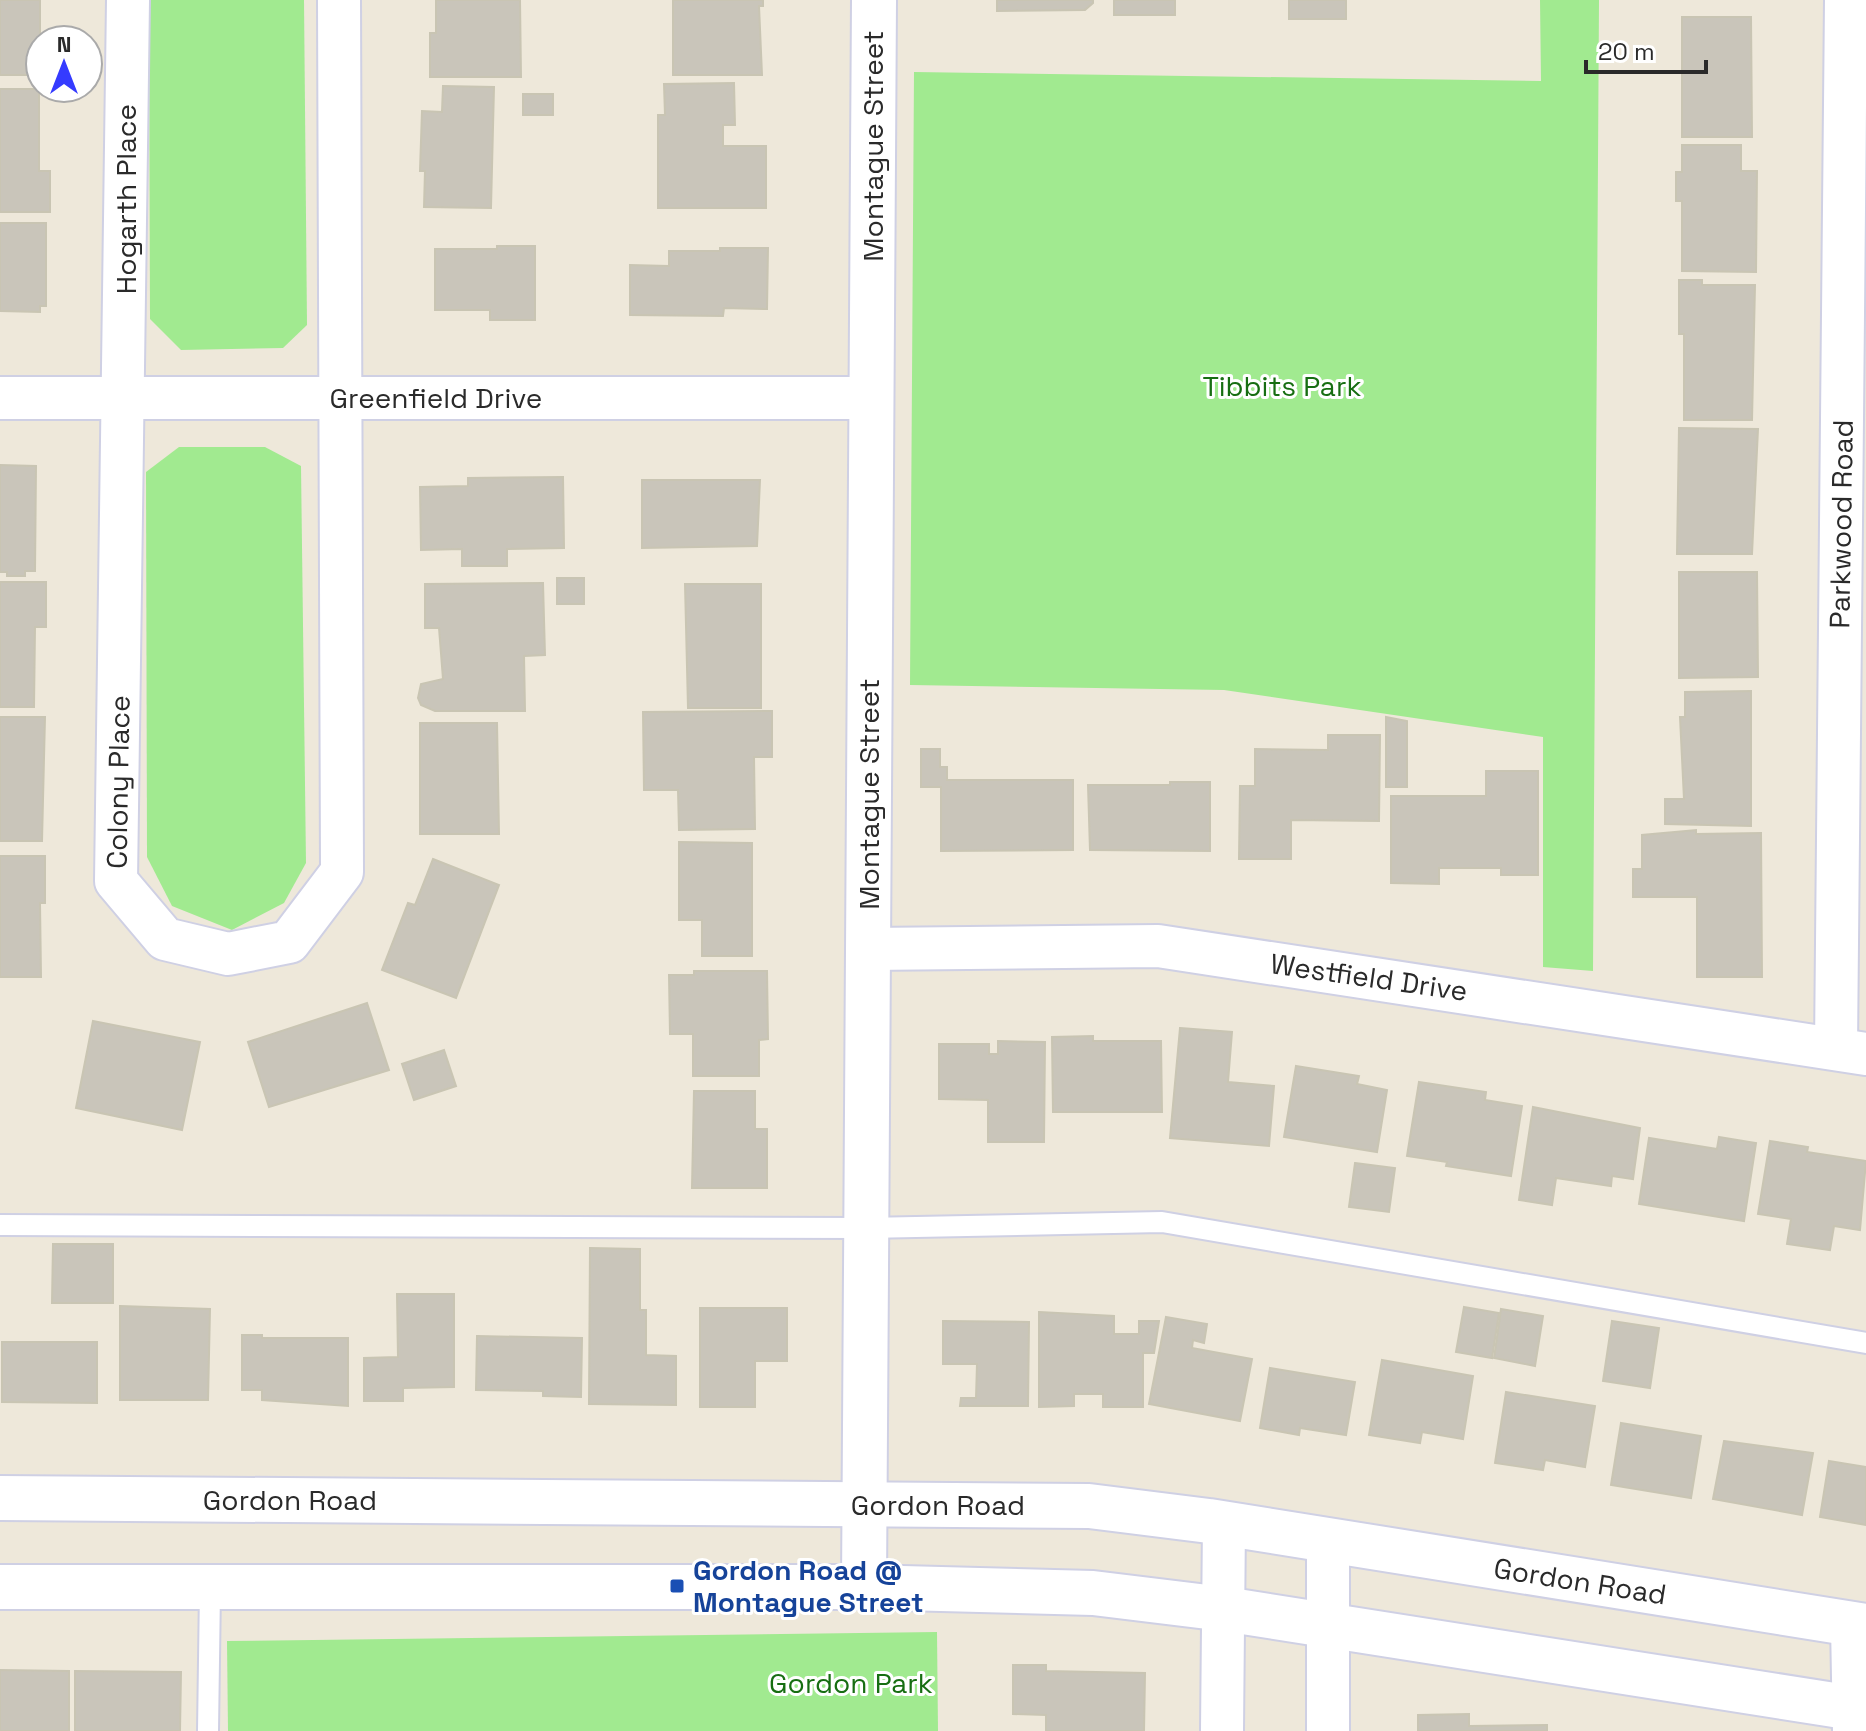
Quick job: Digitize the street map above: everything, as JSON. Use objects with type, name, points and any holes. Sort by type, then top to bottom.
[{"type":"main road","name":"Montague Street","points":[[864,1587],[874,0]]},
{"type":"main road","name":"Gordon Road","points":[[0,1498],[1089,1506],[1224,1523],[1859,1625]]},
{"type":"main road","points":[[0,1587],[864,1587],[1093,1593],[1327,1625],[1858,1716]]},
{"type":"street","name":"Hogarth Place","points":[[125,399],[128,0]]},
{"type":"street","points":[[339,0],[341,398]]},
{"type":"street","name":"Parkwood Road","points":[[1846,0],[1851,1051]]},
{"type":"street","name":"Greenfield Drive","points":[[0,398],[871,398]]},
{"type":"street","name":"Colony Place","points":[[125,399],[116,881],[165,939],[228,954],[289,942],[342,872],[341,398]]},
{"type":"street","name":"Westfield Drive","points":[[868,949],[1158,946],[1851,1051]]},
{"type":"street","points":[[1222,1731],[1224,1523]]},
{"type":"street","points":[[1328,1541],[1328,1731]]},
{"type":"street","points":[[1858,1716],[1859,1625]]},
{"type":"lane","points":[[0,1225],[865,1228],[1162,1222],[1866,1343]]},
{"type":"lane","points":[[208,1731],[210,1589]]},
{"type":"green space","points":[[149,0],[304,0],[307,325],[283,348],[181,350],[150,319]]},
{"type":"green space","name":"Tibbits Park","points":[[1540,0],[1599,0],[1593,971],[1543,967],[1543,737],[1224,690],[910,685],[914,72],[1541,81]]},
{"type":"green space","points":[[179,447],[265,447],[301,466],[306,863],[284,903],[232,930],[172,906],[147,857],[146,472]]},
{"type":"green space","name":"Gordon Park","points":[[937,1632],[938,1731],[228,1731],[227,1641]]},
{"type":"building","points":[[0,0],[40,0],[40,24],[24,24],[24,75],[0,75]]},
{"type":"building","points":[[436,0],[520,0],[521,77],[430,77],[430,33],[436,33]]},
{"type":"building","points":[[673,0],[763,0],[763,6],[759,6],[762,75],[673,75]]},
{"type":"building","points":[[997,0],[1093,0],[1093,3],[1085,10],[997,11]]},
{"type":"building","points":[[1114,0],[1175,0],[1175,15],[1114,15]]},
{"type":"building","points":[[1289,0],[1346,0],[1346,19],[1289,19]]},
{"type":"building","points":[[1682,17],[1751,17],[1752,137],[1682,137]]},
{"type":"building","points":[[734,83],[735,125],[723,125],[723,146],[766,146],[766,208],[658,208],[658,115],[665,115],[664,84]]},
{"type":"building","points":[[443,86],[494,87],[491,208],[424,207],[425,171],[420,171],[422,111],[442,112]]},
{"type":"building","points":[[0,89],[24,89],[24,104],[39,104],[39,171],[50,171],[50,212],[0,212]]},
{"type":"building","points":[[523,94],[553,94],[553,115],[523,115]]},
{"type":"building","points":[[1682,145],[1741,145],[1741,171],[1757,171],[1756,272],[1682,271],[1682,201],[1676,201],[1676,172],[1682,172]]},
{"type":"building","points":[[0,223],[46,223],[46,306],[40,306],[40,312],[0,311]]},
{"type":"building","points":[[497,246],[535,246],[535,320],[490,320],[490,310],[435,310],[435,249],[497,249]]},
{"type":"building","points":[[720,248],[768,248],[767,309],[724,308],[723,316],[630,315],[630,265],[669,266],[669,251],[720,251]]},
{"type":"building","points":[[1679,280],[1702,280],[1702,285],[1755,285],[1752,420],[1684,420],[1684,334],[1679,334]]},
{"type":"building","points":[[1679,428],[1758,429],[1752,554],[1677,554]]},
{"type":"building","points":[[0,465],[36,466],[35,571],[25,571],[25,576],[7,576],[7,572],[0,572]]},
{"type":"building","points":[[563,477],[564,548],[507,549],[507,566],[462,566],[462,549],[421,550],[420,487],[468,486],[468,478]]},
{"type":"building","points":[[642,480],[760,480],[757,546],[642,548]]},
{"type":"building","points":[[1679,572],[1757,572],[1758,677],[1679,678]]},
{"type":"building","points":[[557,578],[584,578],[584,604],[557,604]]},
{"type":"building","points":[[0,582],[46,582],[46,627],[35,627],[34,707],[0,707]]},
{"type":"building","points":[[543,583],[545,655],[524,656],[525,711],[435,711],[421,705],[418,698],[421,684],[443,679],[439,628],[425,628],[425,584]]},
{"type":"building","points":[[685,584],[761,584],[761,708],[688,708]]},
{"type":"building","points":[[1751,691],[1751,826],[1665,824],[1665,799],[1684,799],[1680,717],[1685,717],[1685,692]]},
{"type":"building","points":[[772,711],[772,757],[754,757],[755,829],[679,830],[678,790],[644,790],[643,712]]},
{"type":"building","points":[[0,717],[45,717],[42,841],[0,841]]},
{"type":"building","points":[[1386,717],[1407,721],[1407,787],[1386,787]]},
{"type":"building","points":[[420,723],[497,723],[499,834],[420,834]]},
{"type":"building","points":[[1328,735],[1380,735],[1379,821],[1291,820],[1291,859],[1239,859],[1240,786],[1255,786],[1255,749],[1328,750]]},
{"type":"building","points":[[921,749],[940,749],[940,767],[947,767],[947,780],[1073,780],[1073,850],[941,851],[941,787],[921,787]]},
{"type":"building","points":[[1486,771],[1538,771],[1538,875],[1501,875],[1501,868],[1439,868],[1439,884],[1391,883],[1391,796],[1486,796]]},
{"type":"building","points":[[1170,782],[1210,782],[1210,851],[1090,850],[1088,785],[1170,785]]},
{"type":"building","points":[[1696,830],[1696,834],[1761,833],[1762,977],[1697,977],[1697,897],[1633,897],[1633,869],[1642,869],[1642,835]]},
{"type":"building","points":[[679,842],[752,843],[752,956],[702,956],[702,920],[679,920]]},
{"type":"building","points":[[0,856],[45,856],[45,903],[40,903],[41,977],[0,977]]},
{"type":"building","points":[[433,859],[499,885],[456,998],[382,970],[408,903],[415,905]]},
{"type":"building","points":[[694,971],[767,971],[768,1039],[759,1040],[759,1076],[693,1076],[693,1034],[670,1034],[669,975],[694,975]]},
{"type":"building","points":[[367,1003],[389,1070],[269,1107],[248,1042]]},
{"type":"building","points":[[93,1021],[200,1042],[182,1130],[76,1108]]},
{"type":"building","points":[[1180,1028],[1232,1032],[1228,1082],[1274,1086],[1269,1146],[1170,1138]]},
{"type":"building","points":[[1093,1036],[1093,1041],[1161,1041],[1162,1112],[1053,1112],[1052,1037]]},
{"type":"building","points":[[998,1041],[1045,1042],[1044,1142],[988,1142],[988,1100],[939,1099],[939,1044],[989,1044],[989,1054],[998,1054]]},
{"type":"building","points":[[444,1050],[456,1086],[414,1100],[402,1064]]},
{"type":"building","points":[[1296,1066],[1359,1076],[1357,1084],[1387,1090],[1377,1152],[1284,1137]]},
{"type":"building","points":[[1419,1082],[1486,1092],[1485,1100],[1522,1106],[1511,1176],[1446,1166],[1447,1162],[1407,1156]]},
{"type":"building","points":[[694,1091],[755,1091],[755,1129],[767,1129],[767,1188],[692,1188]]},
{"type":"building","points":[[1533,1107],[1640,1128],[1633,1179],[1612,1176],[1611,1186],[1556,1178],[1552,1205],[1519,1200]]},
{"type":"building","points":[[1719,1137],[1756,1143],[1744,1221],[1639,1204],[1649,1138],[1717,1149]]},
{"type":"building","points":[[1770,1141],[1808,1147],[1807,1152],[1866,1161],[1860,1230],[1834,1226],[1830,1250],[1787,1244],[1791,1219],[1758,1214]]},
{"type":"building","points":[[1355,1163],[1395,1168],[1389,1212],[1349,1207]]},
{"type":"building","points":[[53,1244],[113,1244],[113,1303],[52,1303]]},
{"type":"building","points":[[590,1248],[640,1249],[640,1310],[646,1310],[646,1355],[676,1356],[676,1405],[589,1404]]},
{"type":"building","points":[[397,1294],[454,1294],[454,1387],[403,1388],[403,1401],[364,1401],[364,1358],[398,1357]]},
{"type":"building","points":[[120,1306],[210,1309],[208,1400],[120,1400]]},
{"type":"building","points":[[1464,1307],[1499,1313],[1492,1358],[1456,1352]]},
{"type":"building","points":[[700,1308],[787,1308],[787,1361],[755,1361],[755,1407],[700,1407]]},
{"type":"building","points":[[1501,1309],[1543,1316],[1535,1366],[1494,1358]]},
{"type":"building","points":[[1039,1312],[1114,1316],[1114,1334],[1139,1334],[1139,1321],[1159,1321],[1154,1353],[1143,1353],[1143,1407],[1103,1407],[1103,1394],[1074,1394],[1074,1406],[1039,1407]]},
{"type":"building","points":[[1166,1317],[1207,1324],[1204,1343],[1193,1340],[1192,1348],[1252,1359],[1240,1421],[1149,1404]]},
{"type":"building","points":[[943,1321],[1029,1322],[1028,1406],[960,1406],[961,1398],[976,1398],[977,1364],[943,1364]]},
{"type":"building","points":[[1612,1321],[1659,1328],[1650,1388],[1603,1381]]},
{"type":"building","points":[[242,1335],[262,1335],[262,1338],[348,1338],[348,1406],[262,1400],[262,1390],[242,1390]]},
{"type":"building","points":[[477,1336],[582,1338],[581,1397],[543,1396],[543,1391],[476,1390]]},
{"type":"building","points":[[2,1342],[97,1342],[97,1403],[2,1402]]},
{"type":"building","points":[[1382,1360],[1473,1376],[1463,1439],[1422,1432],[1420,1443],[1369,1435]]},
{"type":"building","points":[[1270,1368],[1355,1382],[1346,1435],[1300,1428],[1299,1435],[1260,1428]]},
{"type":"building","points":[[1506,1392],[1595,1406],[1585,1467],[1545,1460],[1543,1470],[1495,1463]]},
{"type":"building","points":[[1621,1423],[1701,1436],[1691,1498],[1611,1485]]},
{"type":"building","points":[[1724,1441],[1813,1453],[1802,1515],[1713,1499]]},
{"type":"building","points":[[1829,1461],[1866,1467],[1866,1525],[1820,1517]]},
{"type":"building","points":[[1013,1665],[1046,1665],[1046,1671],[1145,1673],[1144,1731],[1046,1731],[1046,1715],[1013,1714]]},
{"type":"building","points":[[0,1670],[69,1671],[69,1731],[0,1731]]},
{"type":"building","points":[[75,1671],[181,1672],[180,1731],[75,1731]]},
{"type":"building","points":[[1469,1714],[1469,1726],[1547,1725],[1547,1731],[1418,1731],[1418,1715]]},
{"type":"place","name":"Gordon Road @ Montague Street","points":[[677,1586]]}]
